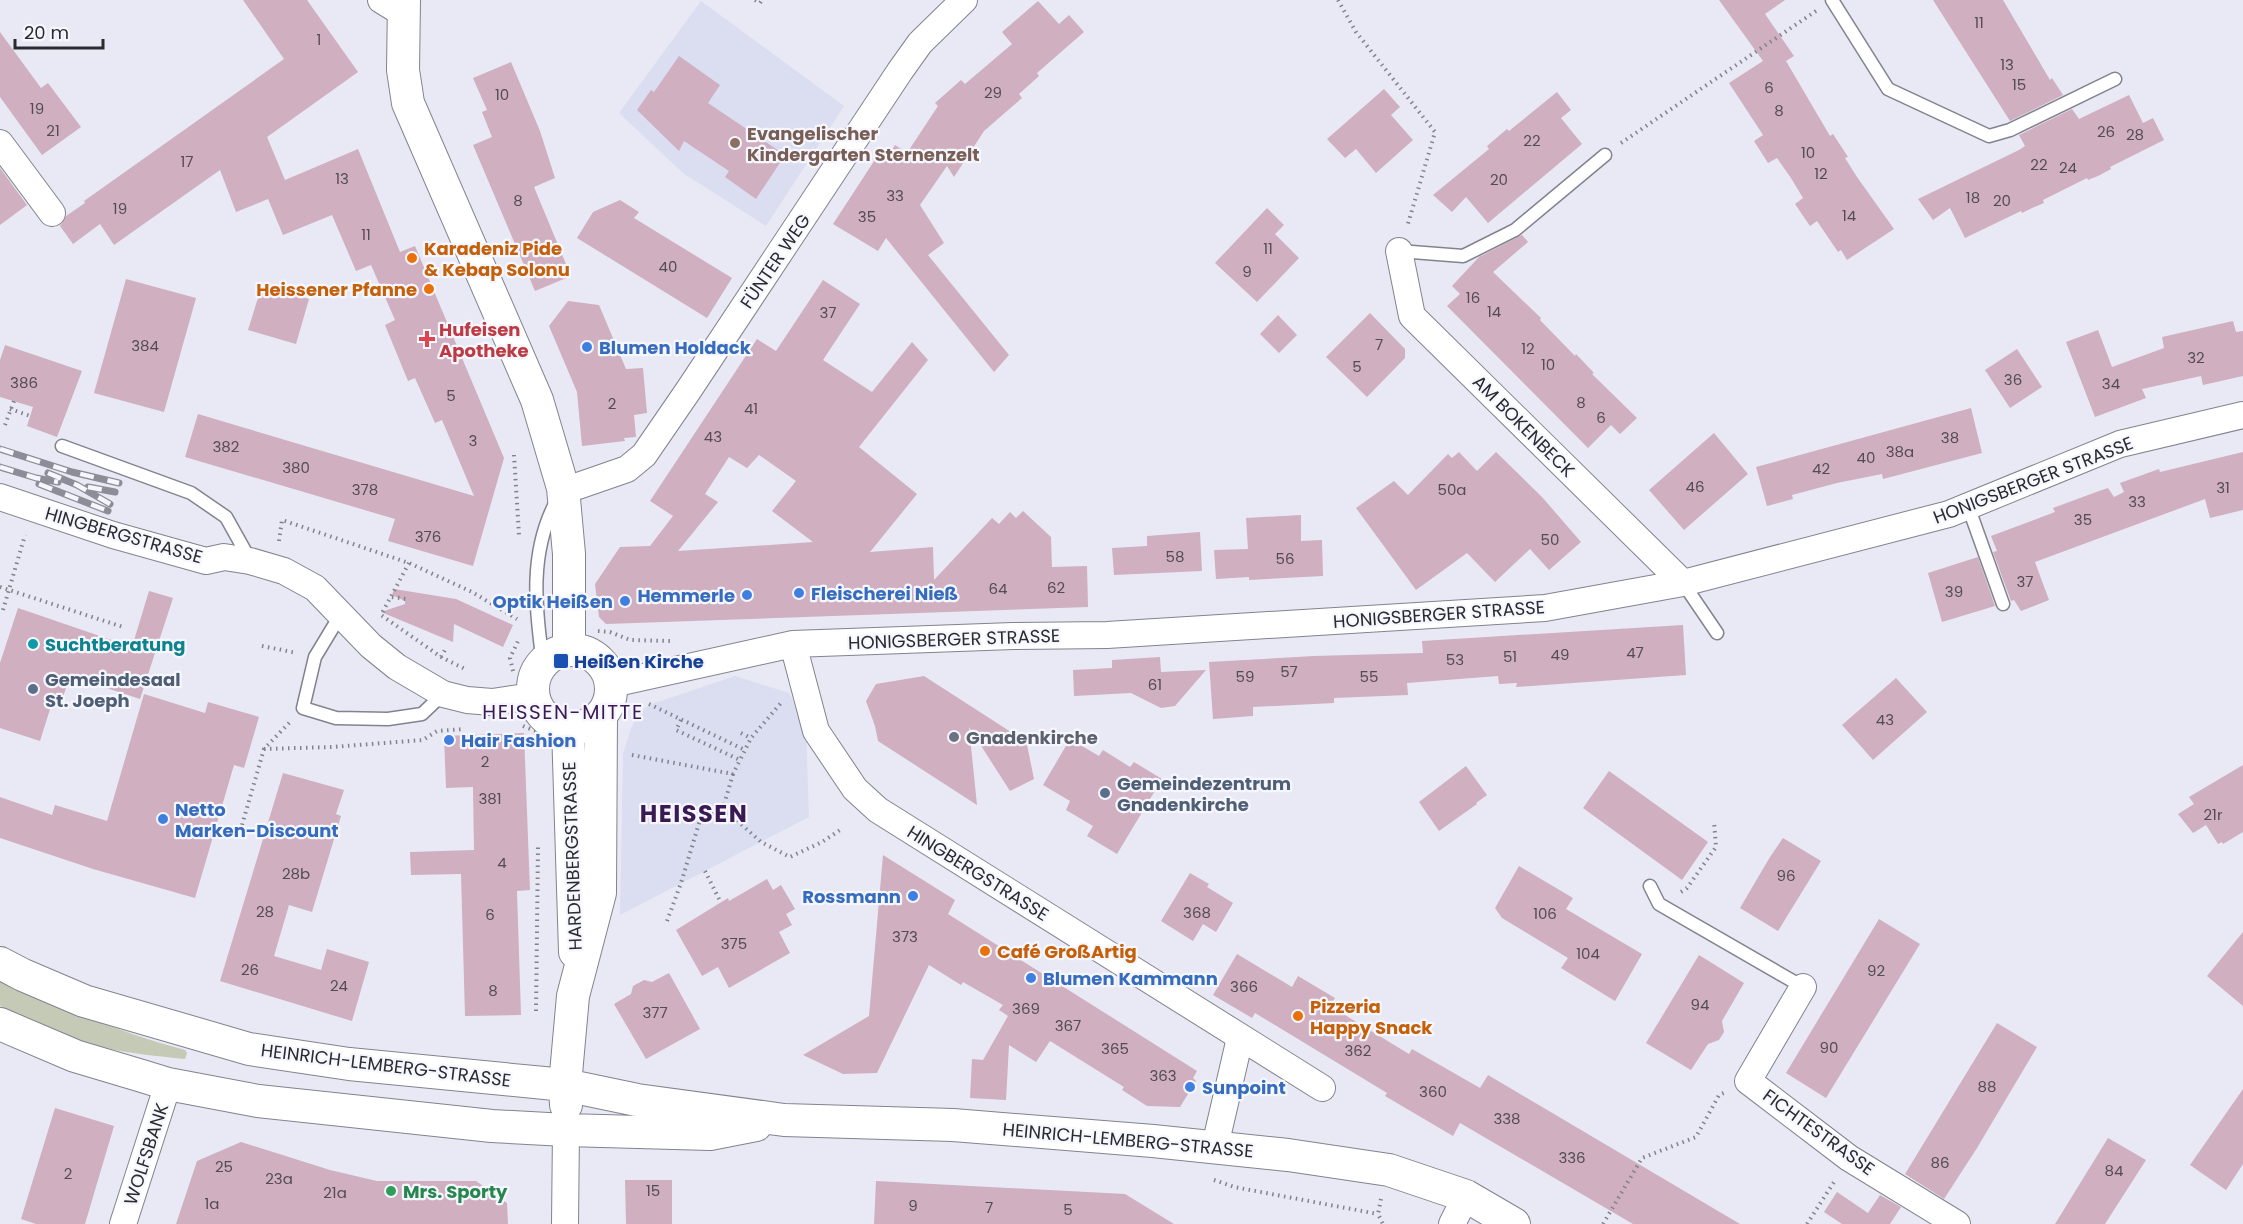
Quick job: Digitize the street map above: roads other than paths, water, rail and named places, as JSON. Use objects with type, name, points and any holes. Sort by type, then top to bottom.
[{"type":"street","name":"FÜNTER WEG","points":[[563,488],[627,469],[644,455],[900,71],[920,43],[964,0]]},
{"type":"street","points":[[397,5],[408,103],[537,400],[563,488],[569,554],[560,646],[534,679],[533,696],[540,711],[552,723],[568,728],[586,726],[602,716],[611,701],[612,684],[604,665],[589,653],[560,646]]},
{"type":"street","points":[[0,143],[52,213]]},
{"type":"street","name":"AM BOKENBECK","points":[[1399,252],[1413,316],[1683,583]]},
{"type":"street","name":"HONIGSBERGER STRASSE","points":[[612,684],[793,644],[935,638],[1107,635],[1545,608],[1683,583],[1949,514],[2120,444],[2243,415]]},
{"type":"street","name":"HINGBERGSTRASSE","points":[[0,497],[113,535],[206,561],[224,556],[284,571],[315,588],[355,631],[398,667],[443,694],[467,700],[492,702],[533,696]]},
{"type":"street","name":"HINGBERGSTRASSE","points":[[793,644],[816,731],[855,789],[878,810],[1322,1088]]},
{"type":"street","name":"HARDENBERGSTRASSE","points":[[565,1224],[565,1085],[570,1013],[600,893],[602,716]]},
{"type":"street","name":"HARDENBERGSTRASSE","points":[[568,728],[576,984]]},
{"type":"street","name":"HEINRICH-LEMBERG-STRASSE","points":[[0,963],[84,1001],[249,1049],[349,1064],[565,1085],[637,1100],[784,1120],[953,1125],[1215,1146],[1389,1170],[1466,1196]]},
{"type":"street","name":"FICHTESTRASSE","points":[[1803,987],[1748,1081],[1849,1158],[1957,1224]]},
{"type":"street","name":"HEINRICH-LEMBERG-STRASSE","points":[[0,1024],[75,1056],[168,1084],[258,1101],[492,1126],[566,1130],[710,1134],[784,1120]]},
{"type":"street","points":[[1215,1146],[1240,1038]]},
{"type":"street","name":"WOLFSBANK","points":[[123,1224],[168,1084]]},
{"type":"street","points":[[1452,1224],[1466,1196],[1515,1224]]},
{"type":"lane","points":[[1827,3],[1888,89],[1989,136],[2010,129],[2115,79]]},
{"type":"lane","points":[[1399,252],[1463,256],[1515,230],[1605,155]]},
{"type":"lane","points":[[62,446],[191,493],[226,517],[250,561]]},
{"type":"lane","points":[[560,646],[537,625],[537,554],[547,518],[563,488]]},
{"type":"lane","points":[[1968,506],[2003,604]]},
{"type":"lane","points":[[1683,583],[1717,633]]},
{"type":"lane","points":[[341,614],[315,657],[303,708],[336,718],[388,719],[422,714],[443,694]]},
{"type":"lane","name":"FICHTESTRASSE","points":[[1650,886],[1659,904],[1803,987]]},
{"type":"railway","points":[[0,449],[72,472],[119,483]]},
{"type":"railway","points":[[0,467],[58,482]]},
{"type":"railway","points":[[48,473],[77,485],[110,504]]},
{"type":"railway","points":[[39,484],[108,511]]},
{"type":"railway","points":[[88,487],[115,492]]},
{"type":"place","name":"Evangelischer Kindergarten Sternenzelt","points":[[735,143]]},
{"type":"place","name":"Karadeniz Pide & Kebap Solonu","points":[[412,258]]},
{"type":"place","name":"Heissener Pfanne","points":[[429,289]]},
{"type":"place","name":"Hufeisen Apotheke","points":[[427,339]]},
{"type":"place","name":"Blumen Holdack","points":[[587,347]]},
{"type":"place","name":"Fleischerei Nieß","points":[[799,593]]},
{"type":"place","name":"Hemmerle","points":[[747,595]]},
{"type":"place","name":"Optik Heißen","points":[[625,601]]},
{"type":"place","name":"Suchtberatung","points":[[33,644]]},
{"type":"place","name":"Heißen Kirche","points":[[561,661]]},
{"type":"place","name":"Gemeindesaal St. Joeph","points":[[33,689]]},
{"type":"place","name":"Gnadenkirche","points":[[954,737]]},
{"type":"place","name":"Hair Fashion","points":[[449,740]]},
{"type":"place","name":"Gemeindezentrum Gnadenkirche","points":[[1105,793]]},
{"type":"place","name":"Netto Marken-Discount","points":[[163,819]]},
{"type":"place","name":"Rossmann","points":[[913,896]]},
{"type":"place","name":"Café GroßArtig","points":[[985,951]]},
{"type":"place","name":"Blumen Kammann","points":[[1031,978]]},
{"type":"place","name":"Pizzeria Happy Snack","points":[[1298,1016]]},
{"type":"place","name":"Sunpoint","points":[[1190,1087]]},
{"type":"place","name":"Mrs. Sporty","points":[[391,1191]]},
{"type":"district","name":"HEISSEN-MITTE","points":[[563,712]]},
{"type":"district","name":"HEISSEN","points":[[694,813]]}]
